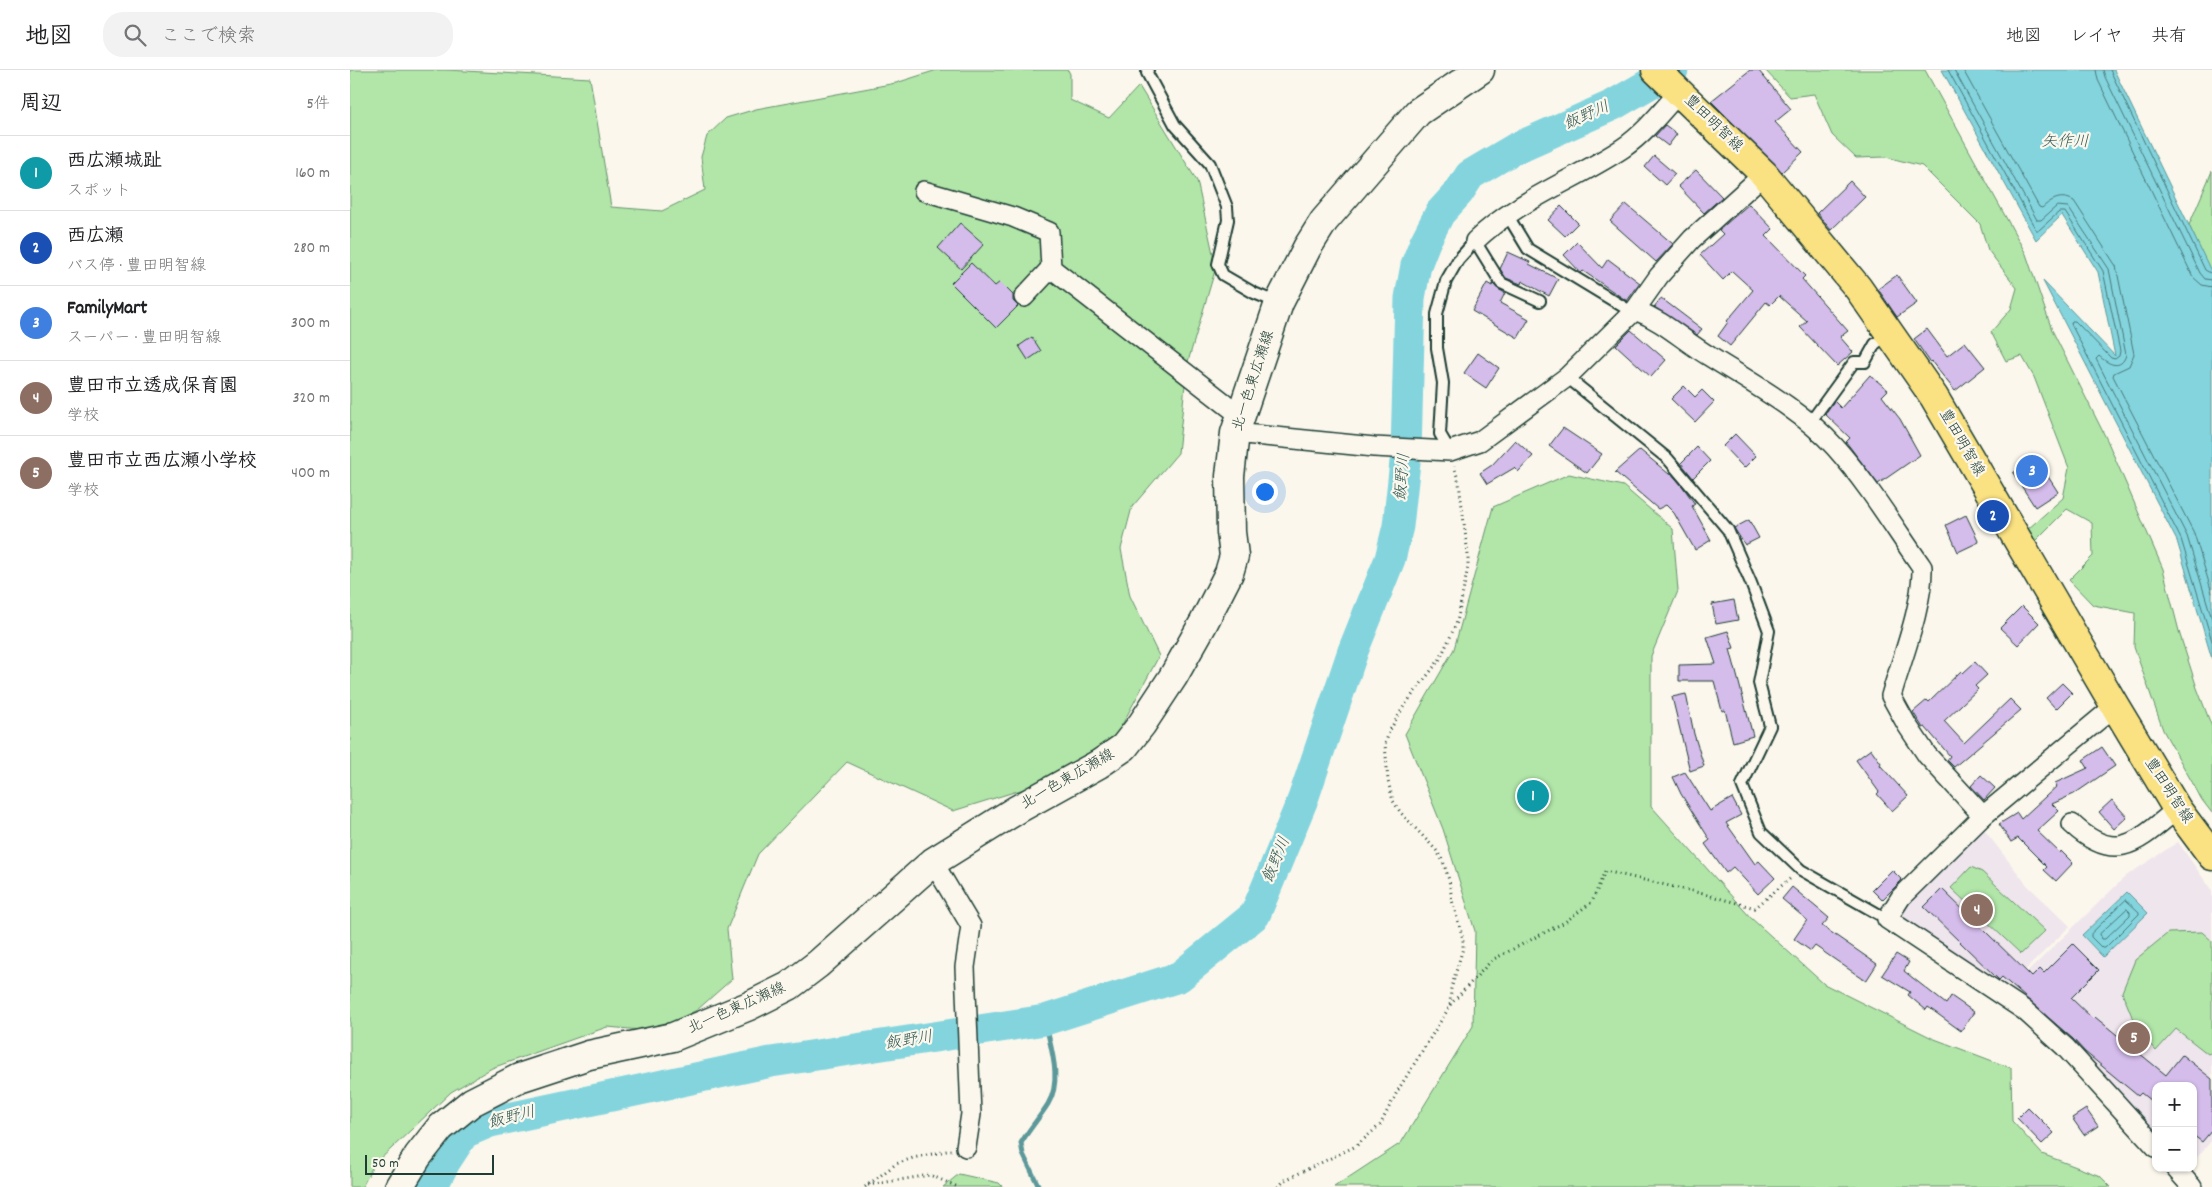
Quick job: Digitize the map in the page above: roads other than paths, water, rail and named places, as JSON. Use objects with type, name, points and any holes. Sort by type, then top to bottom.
[{"type":"main road","name":"北一色東広瀬線","points":[[399,1187],[418,1156],[440,1128],[472,1102],[519,1078],[589,1055],[673,1037],[749,1006],[789,986],[818,964],[933,862],[1018,809],[1099,764],[1124,747],[1142,724],[1203,624],[1229,573],[1234,556],[1231,532],[1230,476],[1238,425],[1279,303],[1307,248],[1324,221],[1393,138],[1418,112],[1480,70]]},
{"type":"main road","name":"豊田明智線","points":[[1670,83],[1764,174],[1858,288],[1890,333],[1934,396],[2177,809],[2212,856]]},
{"type":"street","points":[[1475,242],[1490,227],[1559,183],[1624,147],[1641,134],[1670,83]]},
{"type":"street","points":[[1050,268],[1238,425],[1374,447],[1450,451],[1480,441],[1491,435],[1567,377],[1635,310],[1659,276],[1692,240],[1764,174]]},
{"type":"street","points":[[924,191],[1013,216],[1049,232],[1050,268],[1024,296]]},
{"type":"street","points":[[1635,310],[1655,318],[1708,356],[1758,385],[1809,424],[1834,446],[1863,482],[1922,568],[1917,606],[1891,696],[1906,725],[1927,756],[1983,816]]},
{"type":"street","points":[[2115,706],[1983,816],[1901,897],[1887,920],[2024,1010],[2065,1047],[2152,1143]]},
{"type":"street","points":[[2072,824],[2102,845],[2120,847],[2142,837],[2177,809]]},
{"type":"street","points":[[933,862],[971,926],[965,967],[971,1114],[966,1147]]},
{"type":"street","points":[[2179,1172],[2192,1187]]},
{"type":"lane","points":[[1148,70],[1147,73],[1175,125],[1210,164],[1228,207],[1228,220],[1218,264],[1223,275],[1254,293],[1279,303]]},
{"type":"lane","points":[[1508,216],[1528,249],[1627,310],[1635,310]]},
{"type":"lane","points":[[1450,451],[1440,434],[1443,383],[1437,348],[1437,314],[1446,281],[1458,260],[1475,242],[1501,282],[1540,300]]},
{"type":"lane","points":[[1809,424],[1854,362],[1865,362],[1875,344],[1890,333]]},
{"type":"lane","points":[[1567,377],[1668,459],[1728,530],[1752,583],[1769,631],[1759,683],[1770,726],[1742,785],[1761,832],[1801,870],[1887,920]]},
{"type":"water","name":"矢作川","points":[[1942,70],[2114,70],[2212,273],[2212,659],[2177,541],[2043,281],[2115,356],[2098,272],[2062,215],[2036,240]]},
{"type":"water","points":[[2127,892],[2148,913],[2103,957],[2082,935]]},
{"type":"waterway","name":"飯野川","points":[[432,1187],[445,1162],[464,1133],[490,1122],[771,1062],[1045,1020],[1179,977],[1255,915],[1303,799],[1353,651],[1390,559],[1398,526],[1406,453],[1410,298],[1416,265],[1425,242],[1440,213],[1459,192],[1470,175],[1514,149],[1613,105],[1673,70]]},
{"type":"waterway","points":[[1039,1187],[1023,1154],[1021,1143],[1048,1104],[1055,1084],[1054,1063],[1045,1020]]},
{"type":"place","name":"FamilyMart","points":[[2032,471]]},
{"type":"place","name":"西広瀬","points":[[1993,516]]},
{"type":"place","name":"西広瀬城趾","points":[[1533,796]]},
{"type":"place","name":"豊田市立透成保育園","points":[[1977,910]]},
{"type":"place","name":"豊田市立西広瀬小学校","points":[[2134,1038]]}]
